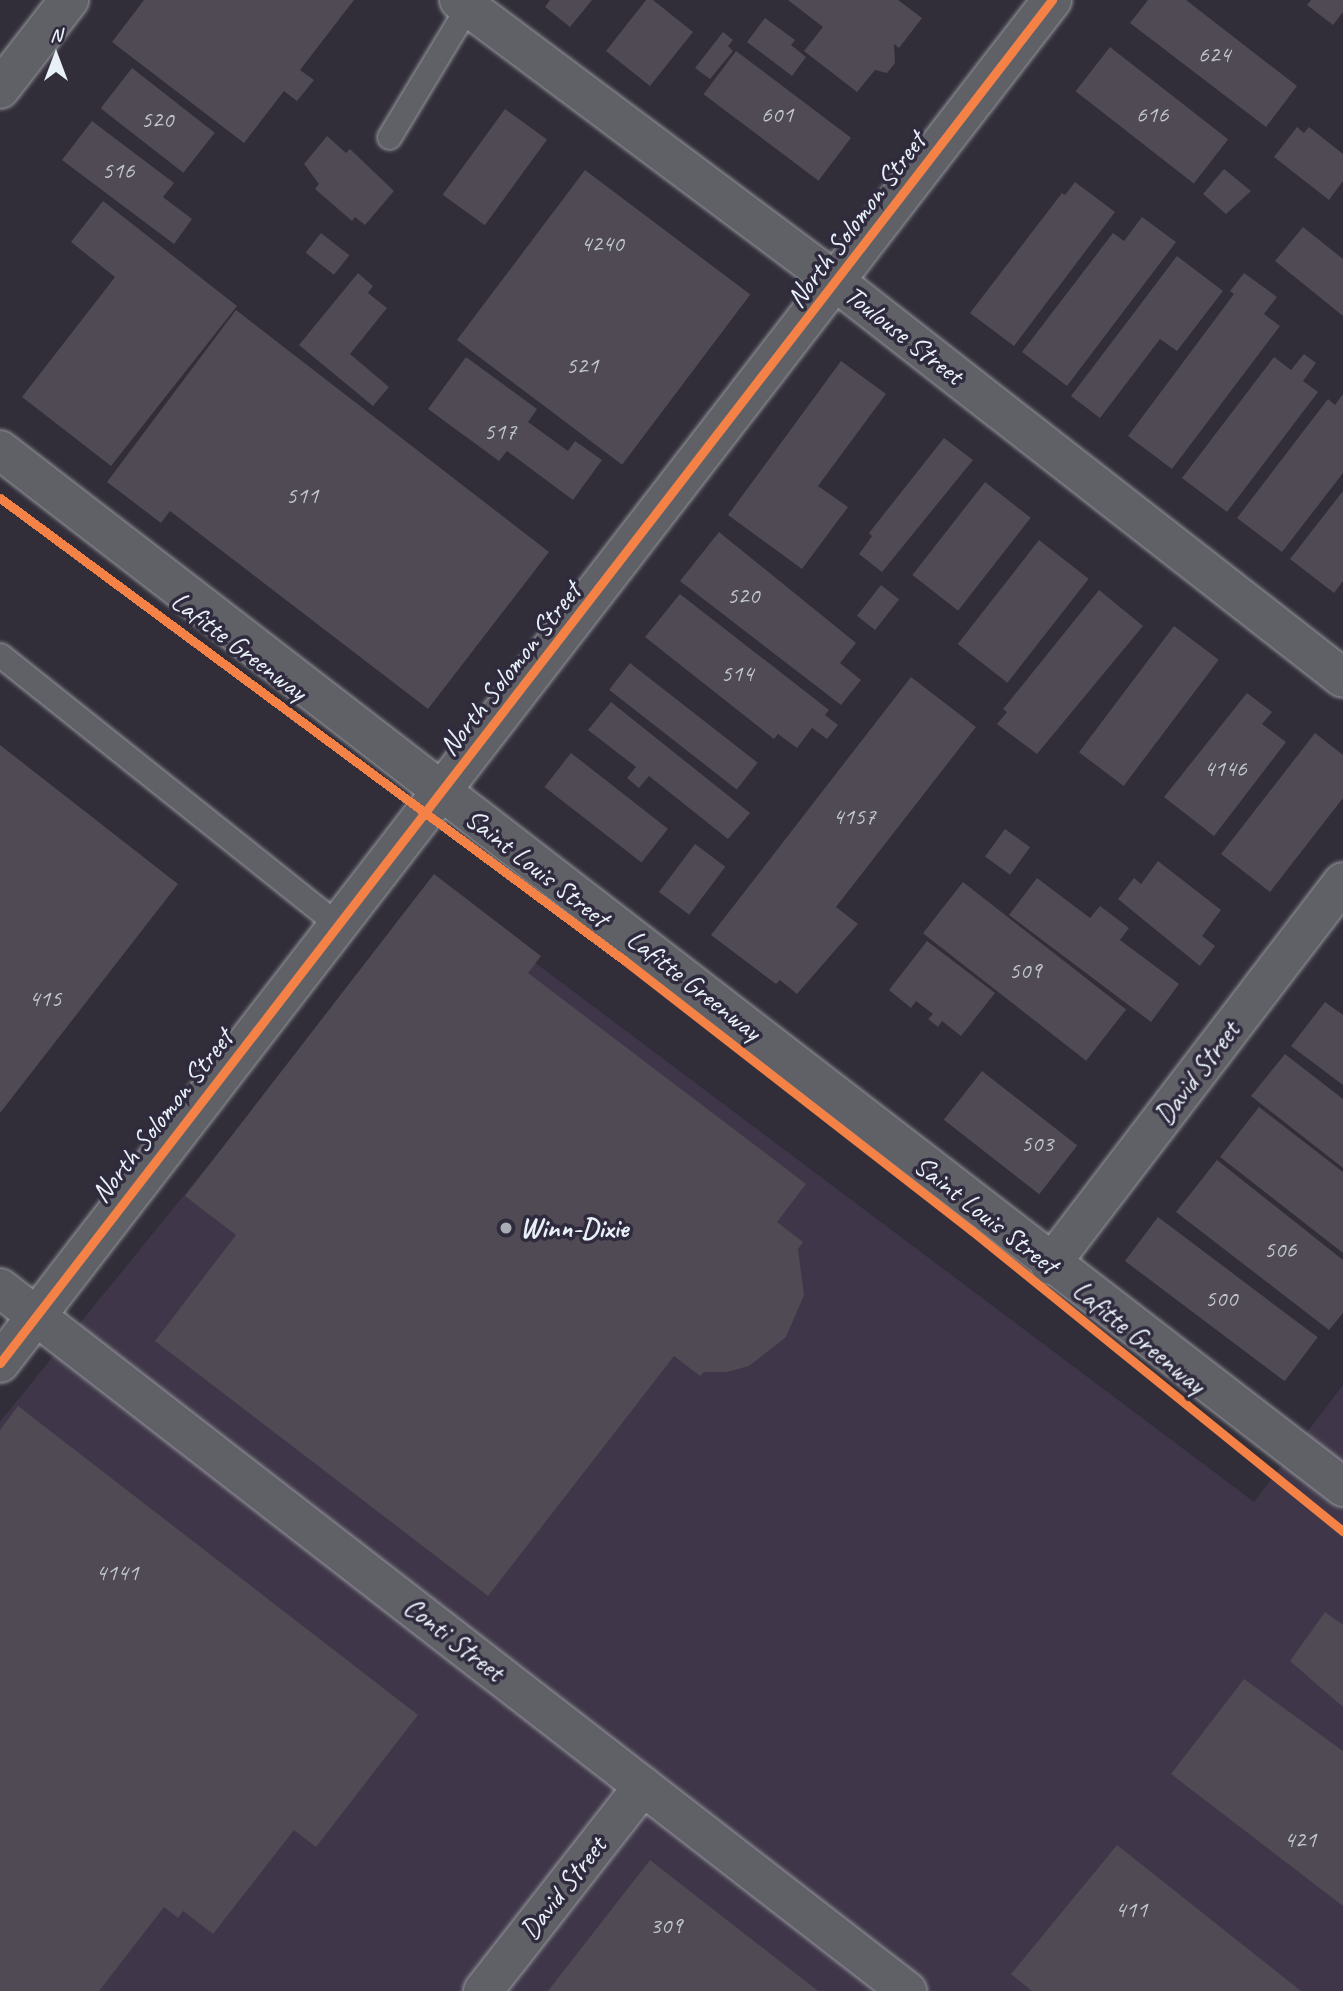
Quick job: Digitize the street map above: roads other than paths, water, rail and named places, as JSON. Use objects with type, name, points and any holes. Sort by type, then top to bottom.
[{"type":"street","points":[[0,89],[69,0]]},
{"type":"street","name":"North Solomon Street","points":[[0,1363],[442,794],[1052,0]]},
{"type":"street","name":"Toulouse Street","points":[[464,3],[836,282],[1343,678]]},
{"type":"street","name":"Saint Louis Street","points":[[0,450],[1051,1265],[1343,1487]]},
{"type":"street","name":"David Street","points":[[1051,1265],[1343,882]]},
{"type":"street","name":"Conti Street","points":[[0,1288],[907,1991]]},
{"type":"street","name":"David Street","points":[[483,1991],[643,1786]]},
{"type":"lane","points":[[389,137],[464,3]]},
{"type":"lane","points":[[0,655],[339,926]]},
{"type":"place","name":"Winn-Dixie","points":[[506,1228]]}]
